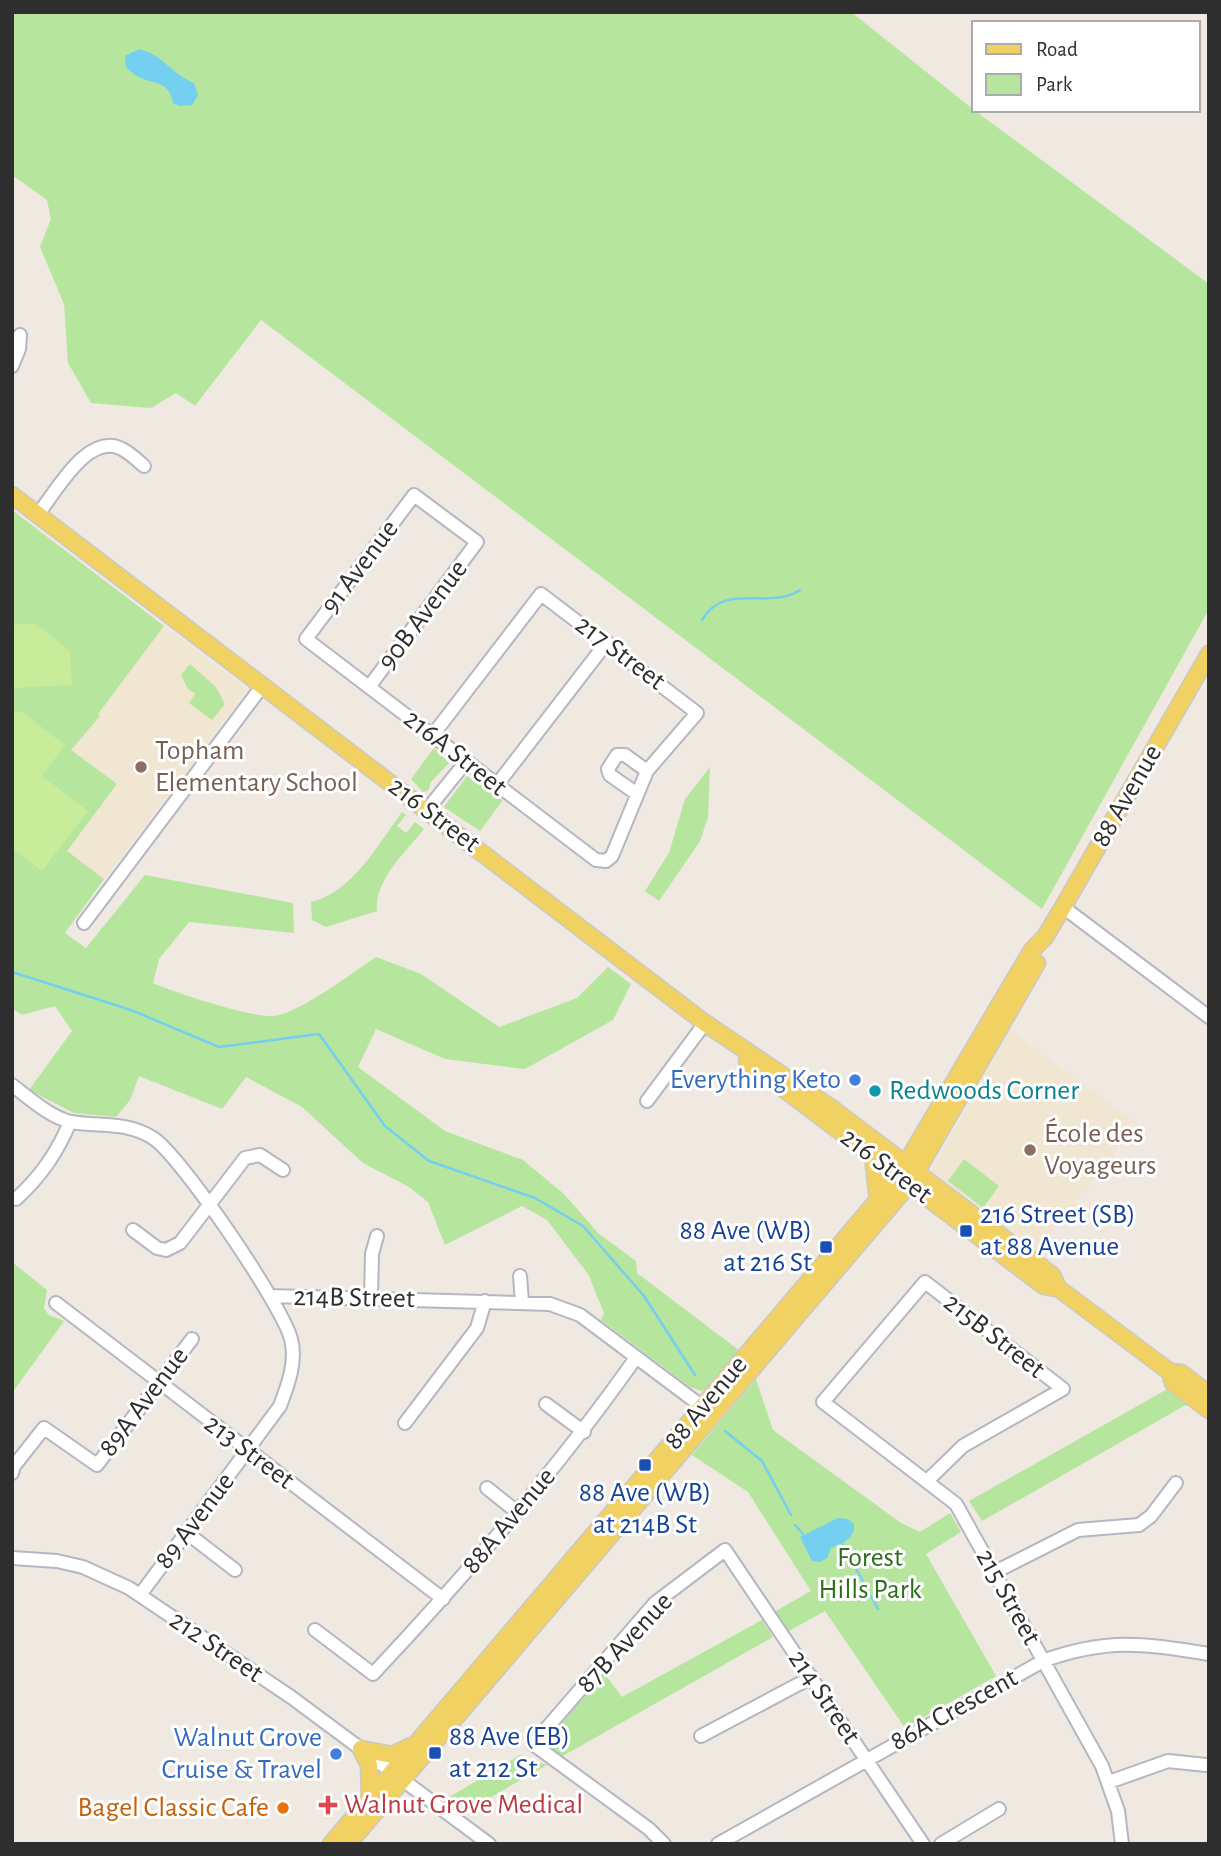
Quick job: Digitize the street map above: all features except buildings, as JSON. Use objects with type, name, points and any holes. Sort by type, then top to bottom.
[{"type":"main road","name":"216 Street","points":[[12,495],[705,1023],[738,1042],[908,1174],[1045,1286],[1058,1288],[1170,1373],[1173,1383],[1209,1410]]},
{"type":"main road","name":"88 Avenue","points":[[331,1844],[369,1798],[396,1776],[908,1174],[1032,950],[1045,937],[1063,907],[1209,654]]},
{"type":"main road","name":"216 Street","points":[[721,1034],[733,1049],[873,1156],[908,1174]]},
{"type":"main road","points":[[873,1156],[878,1201]]},
{"type":"main road","name":"88 Avenue","points":[[348,1844],[416,1743],[708,1411],[878,1201],[908,1174]]},
{"type":"main road","name":"216 Street","points":[[1170,1373],[1181,1373],[1209,1394]]},
{"type":"main road","points":[[361,1749],[392,1755],[416,1743]]},
{"type":"main road","points":[[361,1749],[372,1778],[369,1798]]},
{"type":"street","points":[[12,366],[19,349],[20,335]]},
{"type":"street","points":[[38,514],[88,451],[102,447],[120,447],[144,466]]},
{"type":"street","name":"90B Avenue","points":[[369,687],[477,542],[414,495]]},
{"type":"street","name":"91 Avenue","points":[[306,639],[414,495]]},
{"type":"street","name":"217 Street","points":[[432,736],[541,594],[697,713],[647,771]]},
{"type":"street","name":"216A Street","points":[[306,639],[465,763],[596,860],[606,861],[612,856],[637,794]]},
{"type":"street","points":[[496,786],[607,642]]},
{"type":"street","points":[[84,923],[263,685]]},
{"type":"street","points":[[617,755],[625,755],[647,771],[637,794],[610,775],[608,769],[617,755]]},
{"type":"street","points":[[427,810],[465,763]]},
{"type":"street","points":[[1063,907],[1209,1017]]},
{"type":"street","points":[[647,1101],[705,1023]]},
{"type":"street","name":"214B Street","points":[[12,1085],[47,1111],[70,1122],[134,1128],[173,1154],[270,1296],[550,1304],[580,1315],[635,1359],[708,1411]]},
{"type":"street","points":[[16,1199],[35,1182],[58,1150],[70,1122]]},
{"type":"street","points":[[133,1230],[157,1248],[166,1250],[180,1243],[238,1165],[250,1155],[265,1157],[283,1170]]},
{"type":"street","points":[[371,1297],[372,1254],[377,1236]]},
{"type":"street","points":[[520,1276],[522,1302]]},
{"type":"street","name":"215B Street","points":[[823,1402],[925,1282],[1063,1389],[963,1446],[927,1481]]},
{"type":"street","name":"89 Avenue","points":[[140,1595],[280,1406],[291,1375],[291,1339],[270,1296]]},
{"type":"street","points":[[405,1423],[477,1328],[485,1301]]},
{"type":"street","name":"213 Street","points":[[56,1303],[443,1600]]},
{"type":"street","name":"89A Avenue","points":[[12,1473],[14,1466],[44,1428],[97,1465],[192,1339]]},
{"type":"street","name":"88A Avenue","points":[[315,1630],[373,1674],[443,1600],[584,1432],[635,1359]]},
{"type":"street","name":"215 Street","points":[[823,1402],[956,1504],[1109,1782],[1118,1811],[1122,1844]]},
{"type":"street","points":[[546,1404],[584,1432]]},
{"type":"street","points":[[995,1572],[1078,1530],[1139,1525],[1152,1516],[1176,1483]]},
{"type":"street","points":[[487,1488],[517,1511]]},
{"type":"street","points":[[187,1533],[235,1570]]},
{"type":"street","name":"214 Street","points":[[725,1550],[923,1844]]},
{"type":"street","name":"87B Avenue","points":[[664,1844],[649,1829],[533,1744],[654,1603],[725,1550]]},
{"type":"street","name":"212 Street","points":[[12,1558],[57,1561],[83,1567],[140,1595],[291,1697],[489,1844]]},
{"type":"street","name":"86A Crescent","points":[[719,1844],[1043,1661],[1076,1649],[1114,1643],[1152,1645],[1209,1654]]},
{"type":"street","points":[[701,1736],[812,1677]]},
{"type":"street","points":[[1109,1782],[1168,1761],[1206,1765]]},
{"type":"street","points":[[941,1844],[999,1810]]},
{"type":"shaded area","name":"Topham Elementary School","points":[[164,626],[247,689],[104,879],[67,851],[117,785],[71,750]]},
{"type":"shaded area","name":"École des Voyageurs","points":[[1009,1029],[1137,1124],[1033,1257],[929,1176]]},
{"type":"green space","points":[[12,12],[851,12],[972,108],[972,112],[977,112],[1209,284],[1209,609],[1042,909],[261,320],[195,406],[176,393],[151,408],[91,403],[68,363],[64,304],[40,247],[51,219],[47,200],[12,175]]},
{"type":"green space","points":[[12,510],[164,626],[98,714],[100,716],[71,750],[117,784],[67,851],[104,879],[65,933],[86,948],[145,875],[293,903],[294,933],[189,922],[159,959],[153,983],[231,1009],[273,1016],[311,1001],[376,957],[421,974],[499,1027],[577,998],[608,967],[631,984],[613,1020],[525,1069],[445,1059],[376,1029],[358,1067],[445,1131],[523,1160],[564,1194],[599,1234],[636,1261],[637,1273],[740,1351],[706,1389],[701,1391],[690,1387],[601,1320],[604,1313],[588,1274],[547,1220],[522,1206],[445,1245],[428,1202],[409,1187],[363,1163],[302,1107],[246,1077],[222,1109],[139,1076],[130,1100],[116,1117],[74,1113],[29,1090],[72,1031],[55,1006],[22,1015],[12,1008]]},
{"type":"green space","points":[[35,623],[70,651],[72,685],[12,688],[12,625]]},
{"type":"green space","points":[[190,664],[216,687],[225,704],[212,720],[189,703],[195,694],[188,689],[181,675]]},
{"type":"green space","points":[[21,711],[65,745],[42,776],[88,811],[42,871],[12,848],[12,713]]},
{"type":"green space","points":[[434,748],[449,763],[431,782],[428,791],[423,792],[411,779]]},
{"type":"green space","points":[[710,767],[708,817],[700,841],[659,901],[645,891],[669,853],[685,799]]},
{"type":"green space","points":[[467,776],[503,800],[480,831],[444,807]]},
{"type":"green space","points":[[402,812],[406,815],[397,826],[406,833],[415,822],[424,829],[386,877],[377,900],[377,911],[326,927],[312,920],[311,902],[326,897],[351,878],[363,866]]},
{"type":"green space","points":[[964,1159],[999,1186],[983,1208],[948,1181]]},
{"type":"green space","points":[[12,1262],[47,1290],[44,1309],[49,1315],[64,1321],[12,1393]]},
{"type":"green space","name":"Forest Hills Park","points":[[756,1379],[773,1430],[901,1523],[920,1532],[950,1513],[961,1532],[926,1554],[996,1676],[905,1728],[825,1611],[787,1632],[774,1612],[811,1591],[748,1492],[692,1455]]},
{"type":"green space","points":[[1171,1387],[1191,1402],[982,1521],[969,1501]]},
{"type":"green space","points":[[762,1620],[773,1637],[561,1757],[547,1744],[549,1737],[604,1673],[622,1697]]},
{"type":"green space","points":[[520,1755],[547,1765],[463,1813],[446,1799]]},
{"type":"water","points":[[139,49],[155,56],[194,83],[198,95],[192,105],[179,106],[173,103],[166,88],[134,74],[126,67],[125,56]]},
{"type":"water","points":[[838,1518],[848,1519],[854,1524],[853,1533],[847,1540],[831,1548],[827,1558],[820,1562],[812,1561],[800,1537]]},
{"type":"waterway","points":[[702,620],[712,608],[723,602],[788,596],[800,590]]},
{"type":"waterway","points":[[12,972],[131,1010],[219,1047],[319,1034],[385,1126],[429,1161],[535,1198],[583,1226],[644,1296],[695,1375]]},
{"type":"waterway","points":[[725,1431],[762,1461],[791,1515]]},
{"type":"waterway","points":[[795,1525],[803,1534]]},
{"type":"waterway","points":[[842,1543],[878,1609]]},
{"type":"place","name":"Topham Elementary School","points":[[141,767]]},
{"type":"place","name":"Everything Keto","points":[[855,1080]]},
{"type":"place","name":"Redwoods Corner","points":[[875,1091]]},
{"type":"place","name":"École des Voyageurs","points":[[1030,1150]]},
{"type":"place","name":"216 Street (SB) at 88 Avenue","points":[[966,1231]]},
{"type":"place","name":"88 Ave (WB) at 216 St","points":[[826,1247]]},
{"type":"place","name":"88 Ave (WB) at 214B St","points":[[645,1465]]},
{"type":"place","name":"88 Ave (EB) at 212 St","points":[[435,1753]]},
{"type":"place","name":"Walnut Grove Cruise & Travel","points":[[336,1754]]},
{"type":"place","name":"Walnut Grove Medical","points":[[328,1805]]},
{"type":"place","name":"Bagel Classic Cafe","points":[[283,1808]]}]
